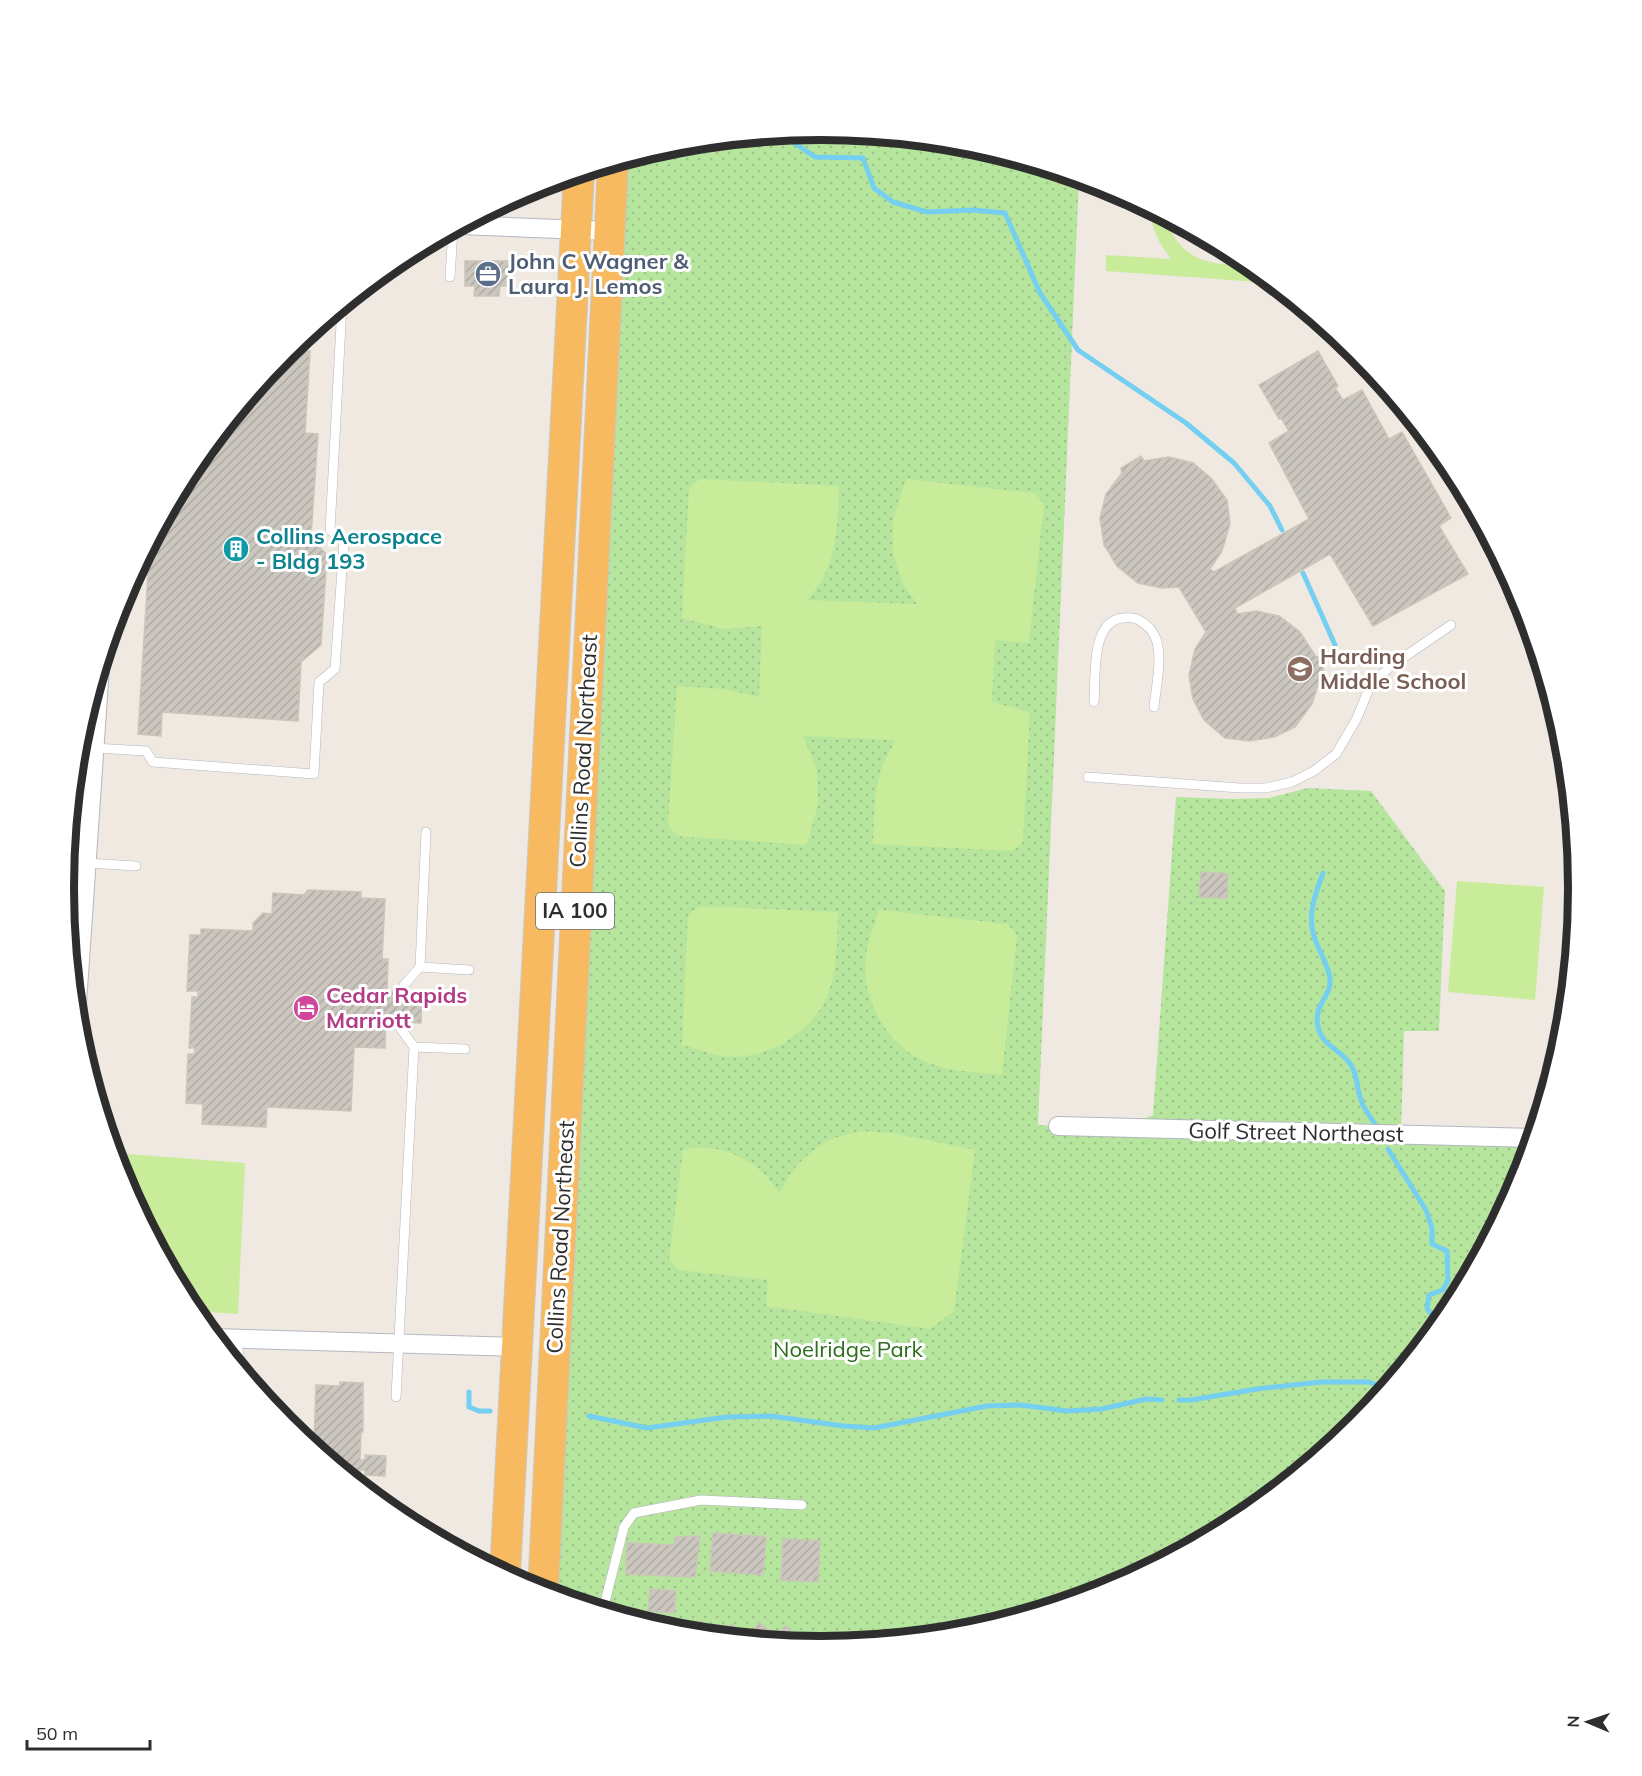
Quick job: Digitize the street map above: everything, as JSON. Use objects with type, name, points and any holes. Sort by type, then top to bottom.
[{"type":"highway","name":"Collins Road Northeast","points":[[543,1582],[612,171]]},
{"type":"highway","name":"Collins Road Northeast","points":[[506,1565],[578,181]]},
{"type":"highway","name":"Collins Road Northeast","points":[[518,1347],[537,1364],[529,1576]]},
{"type":"street","points":[[476,226],[608,231]]},
{"type":"street","points":[[77,960],[78,932],[87,863],[97,702]]},
{"type":"street","name":"Golf Street Northeast","points":[[1058,1126],[1525,1138]]},
{"type":"street","points":[[225,1338],[518,1347]]},
{"type":"lane","points":[[450,277],[452,238]]},
{"type":"lane","points":[[94,747],[146,751],[153,762],[314,774],[319,682],[335,669],[344,541],[330,530],[342,315]]},
{"type":"lane","points":[[1094,702],[1100,638],[1107,626],[1118,619],[1132,617],[1144,622],[1153,632],[1157,643],[1154,706]]},
{"type":"lane","points":[[1088,777],[1240,788],[1266,788],[1292,782],[1314,771],[1336,754],[1356,720],[1371,684],[1391,666],[1451,626]]},
{"type":"lane","points":[[82,780],[93,781]]},
{"type":"lane","points":[[404,991],[404,985],[420,967],[426,832]]},
{"type":"lane","points":[[87,863],[136,866]]},
{"type":"lane","points":[[420,967],[469,970]]},
{"type":"lane","points":[[396,1397],[414,1047],[401,1029],[402,1022]]},
{"type":"lane","points":[[414,1047],[465,1049]]},
{"type":"lane","points":[[236,1339],[239,1357]]},
{"type":"lane","points":[[605,1603],[624,1527],[634,1513],[701,1500],[802,1505]]},
{"type":"green space","name":"Noelridge Park","points":[[821,140],[919,147],[967,155],[1014,166],[1079,187],[1038,1125],[1119,1128],[1153,1115],[1176,797],[1269,798],[1308,788],[1371,791],[1445,891],[1439,1031],[1404,1031],[1401,1134],[1525,1138],[1512,1174],[1468,1262],[1443,1303],[1383,1381],[1350,1417],[1276,1481],[1236,1510],[1152,1558],[1107,1579],[1061,1596],[967,1621],[919,1629],[821,1636],[723,1629],[675,1621],[628,1610],[543,1582],[613,171],[675,155],[723,147]]},
{"type":"green space","points":[[1152,218],[1169,227],[1179,244],[1194,256],[1213,263],[1233,264],[1258,282],[1106,271],[1106,255],[1171,259],[1156,236]]},
{"type":"green space","points":[[700,479],[839,486],[834,547],[825,575],[807,600],[917,604],[903,584],[893,553],[893,520],[906,479],[1035,493],[1044,504],[1029,643],[995,640],[992,702],[1030,712],[1023,842],[1012,851],[873,844],[875,797],[882,765],[896,740],[803,736],[817,770],[818,804],[807,845],[677,836],[668,825],[677,686],[724,689],[759,697],[762,626],[724,629],[682,618],[689,488]]},
{"type":"green space","points":[[1457,881],[1544,887],[1535,1000],[1448,992]]},
{"type":"green space","points":[[699,906],[838,912],[836,962],[829,991],[813,1019],[801,1031],[772,1049],[739,1057],[717,1055],[682,1045],[688,915]]},
{"type":"green space","points":[[879,910],[1008,924],[1017,936],[1002,1075],[933,1065],[910,1053],[886,1030],[871,1000],[866,983],[865,966],[869,940]]},
{"type":"green space","points":[[860,1131],[893,1133],[975,1150],[954,1311],[930,1329],[766,1306],[768,1280],[678,1270],[669,1259],[683,1150],[712,1148],[741,1157],[758,1168],[780,1193],[793,1170],[813,1150],[839,1136]]},
{"type":"green space","points":[[123,1154],[245,1163],[238,1314],[205,1312],[199,1303],[151,1219]]},
{"type":"building","name":"John C Wagner & Laura J. Lemos","points":[[465,261],[511,261],[510,286],[500,286],[499,296],[474,296],[475,286],[465,286]]},
{"type":"building","name":"Collins Aerospace - Bldg 193","points":[[302,350],[310,351],[305,433],[318,434],[311,537],[327,555],[321,645],[301,662],[298,721],[162,712],[161,736],[138,734],[149,562],[199,473],[228,433],[292,359]]},
{"type":"building","points":[[1318,351],[1338,386],[1335,388],[1343,400],[1362,390],[1389,439],[1402,432],[1451,518],[1439,526],[1468,574],[1373,626],[1330,554],[1235,608],[1237,614],[1257,611],[1279,616],[1300,632],[1316,657],[1321,656],[1325,681],[1319,682],[1312,704],[1295,727],[1274,737],[1250,741],[1225,738],[1204,720],[1193,699],[1189,675],[1195,649],[1206,632],[1179,587],[1162,588],[1138,583],[1117,566],[1104,545],[1100,518],[1106,494],[1122,473],[1121,468],[1141,456],[1144,461],[1169,457],[1193,463],[1211,478],[1227,500],[1230,524],[1222,551],[1210,569],[1214,572],[1309,519],[1269,443],[1289,431],[1281,418],[1279,419],[1259,385]]},
{"type":"building","points":[[1201,872],[1228,874],[1227,898],[1199,897]]},
{"type":"building","name":"Cedar Rapids Marriott","points":[[308,890],[361,892],[361,898],[385,899],[382,959],[388,959],[387,994],[391,994],[391,991],[422,992],[421,1023],[390,1022],[390,1019],[386,1019],[385,1048],[354,1047],[351,1111],[267,1107],[266,1127],[202,1124],[203,1104],[186,1103],[188,1054],[194,1054],[195,1048],[189,1048],[192,997],[198,997],[198,991],[187,991],[190,935],[201,935],[201,929],[253,931],[253,923],[263,913],[272,914],[273,893],[304,895]]},
{"type":"building","points":[[340,1382],[363,1383],[363,1432],[361,1432],[360,1460],[365,1460],[365,1455],[386,1456],[385,1476],[365,1475],[365,1470],[360,1470],[360,1476],[314,1437],[316,1385],[340,1386]]},
{"type":"building","points":[[713,1533],[766,1537],[763,1575],[710,1571]]},
{"type":"building","points":[[700,1536],[695,1577],[626,1574],[627,1543],[674,1545],[676,1537]]},
{"type":"building","points":[[783,1539],[820,1541],[818,1582],[781,1580]]},
{"type":"building","points":[[650,1589],[676,1591],[674,1613],[648,1611]]},
{"type":"building","points":[[759,1623],[775,1634],[772,1634],[753,1632]]},
{"type":"building","points":[[731,1624],[740,1631],[727,1629]]},
{"type":"building","points":[[785,1626],[797,1635],[779,1634]]},
{"type":"waterway","points":[[792,141],[815,157],[863,158],[874,188],[893,202],[927,212],[973,210],[1005,213],[1040,293],[1078,350],[1186,423],[1234,463],[1270,506],[1282,530]]},
{"type":"waterway","points":[[1303,573],[1335,645]]},
{"type":"waterway","points":[[1323,873],[1311,917],[1315,938],[1329,973],[1330,985],[1318,1012],[1318,1027],[1327,1043],[1351,1065],[1362,1103],[1375,1124]]},
{"type":"waterway","points":[[1388,1149],[1426,1210],[1432,1228],[1432,1244],[1447,1251],[1448,1280],[1443,1290],[1429,1295],[1427,1308],[1433,1317]]},
{"type":"waterway","points":[[1179,1400],[1321,1382],[1369,1382],[1378,1386]]},
{"type":"waterway","points":[[469,1392],[469,1407],[479,1411],[490,1411]]},
{"type":"waterway","points":[[589,1416],[647,1428],[727,1417],[771,1416],[874,1428],[987,1406],[1021,1405],[1067,1411],[1102,1409],[1146,1399],[1162,1400]]},
{"type":"place","name":"John C Wagner & Laura J. Lemos","points":[[488,274]]},
{"type":"place","name":"Collins Aerospace - Bldg 193","points":[[236,549]]},
{"type":"place","name":"Harding Middle School","points":[[1300,669]]},
{"type":"place","name":"Cedar Rapids Marriott","points":[[306,1008]]}]
